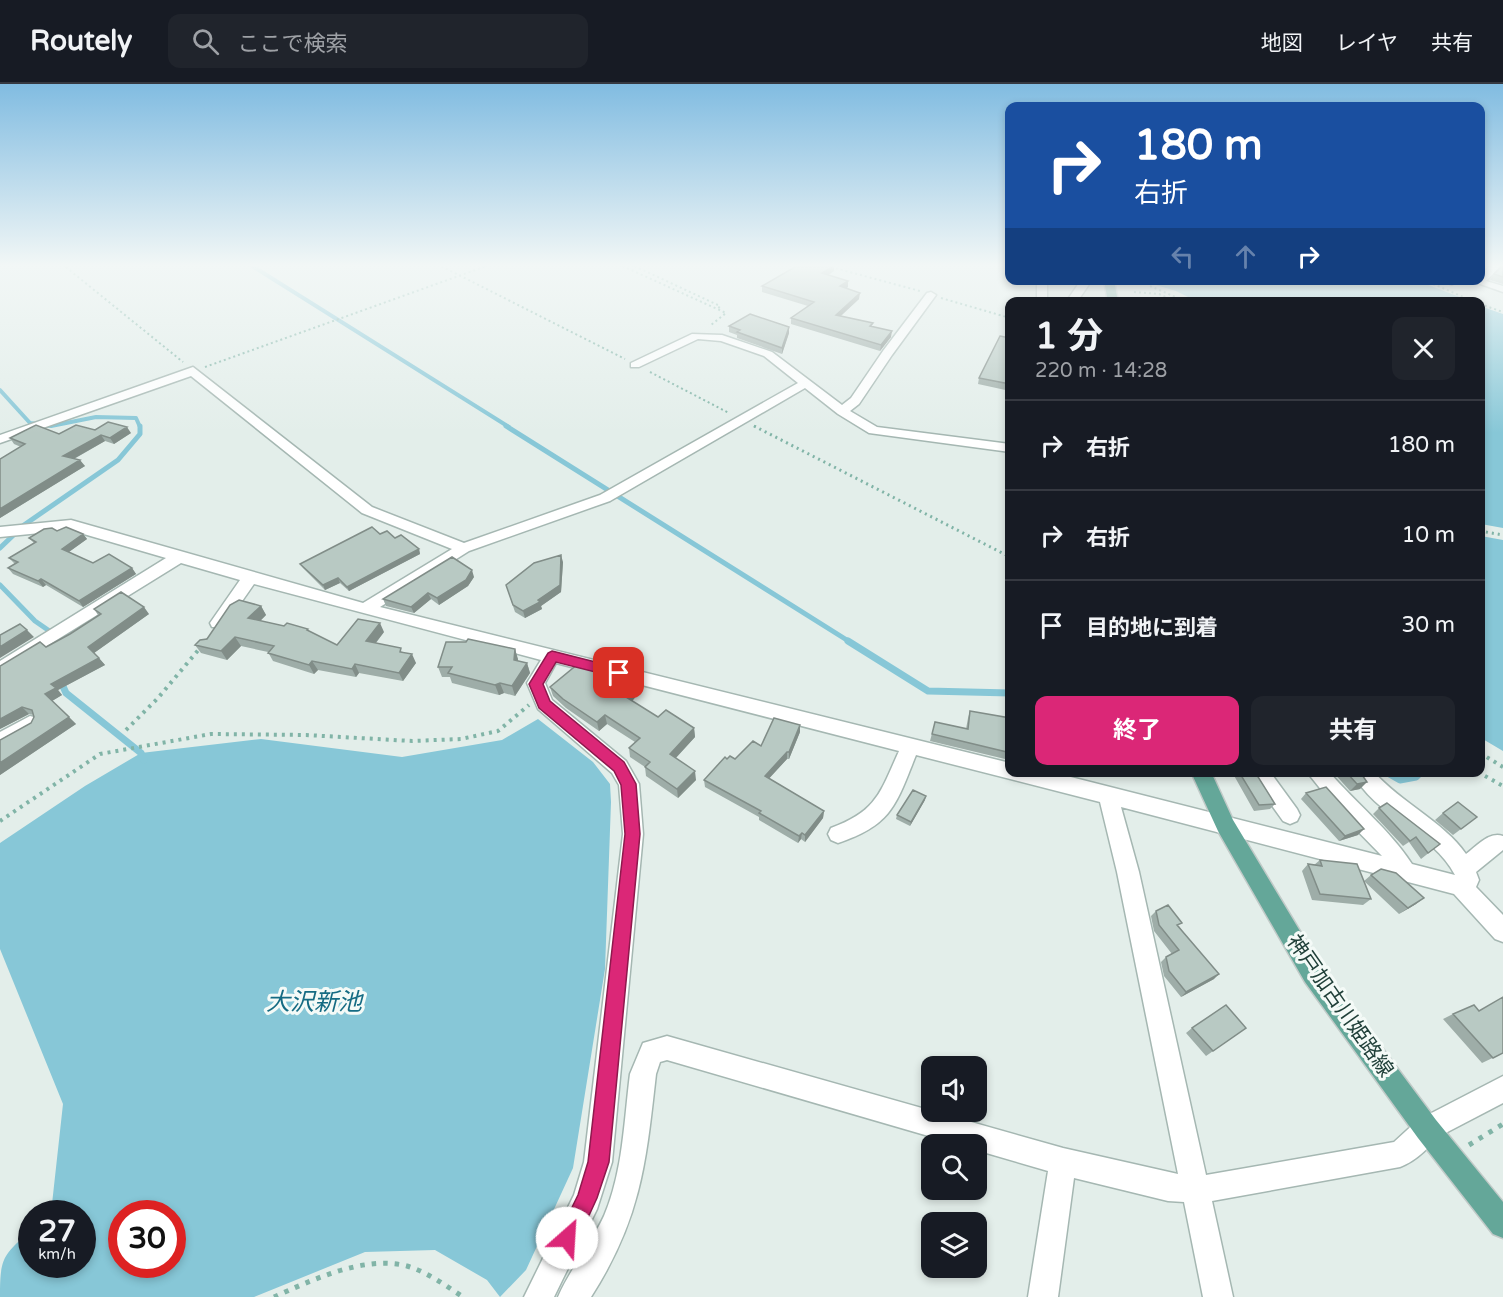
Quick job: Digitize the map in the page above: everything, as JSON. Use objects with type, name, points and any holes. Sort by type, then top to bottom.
[{"type":"main road","name":"神戸加古川姫路線","points":[[1203,777],[1225,825],[1313,974],[1427,1129],[1503,1224]]},
{"type":"street","points":[[842,411],[855,401],[912,321]]},
{"type":"street","points":[[636,364],[696,336],[722,338],[768,354],[842,411],[874,429],[902,435],[1005,447]]},
{"type":"street","points":[[0,439],[193,371],[367,510],[464,548]]},
{"type":"street","points":[[365,609],[464,548],[605,498],[804,384]]},
{"type":"street","points":[[2,530],[71,525],[365,609],[1005,770]]},
{"type":"street","points":[[0,669],[180,556]]},
{"type":"street","points":[[205,642],[250,578]]},
{"type":"street","points":[[539,1297],[587,1198],[598,1162],[633,834],[629,784],[619,767],[544,704],[536,684],[552,656]]},
{"type":"street","points":[[0,742],[30,723]]},
{"type":"street","points":[[838,834],[865,823],[877,812],[887,797],[909,746]]},
{"type":"street","points":[[1037,777],[1405,872],[1463,877]]},
{"type":"street","points":[[1262,777],[1290,815]]},
{"type":"street","points":[[1321,777],[1346,807],[1393,853],[1405,872]]},
{"type":"street","points":[[1366,777],[1383,796],[1446,847],[1463,877],[1503,931]]},
{"type":"street","points":[[1108,795],[1128,872],[1218,1297]]},
{"type":"street","points":[[1463,877],[1496,843]]},
{"type":"street","points":[[573,1297],[600,1253],[619,1215],[629,1179],[643,1074],[652,1052],[667,1048],[1063,1162],[1168,1187],[1197,1190],[1400,1154],[1427,1129],[1503,1089]]},
{"type":"street","points":[[1043,1297],[1063,1162]]},
{"type":"path","points":[[131,321],[193,371],[333,321]]},
{"type":"path","points":[[550,321],[1005,554]]},
{"type":"path","points":[[696,336],[716,321]]},
{"type":"path","points":[[1485,532],[1503,535]]},
{"type":"path","points":[[126,730],[166,689],[205,642]]},
{"type":"path","points":[[0,821],[100,754],[211,734],[306,735],[412,741],[462,739],[498,730],[540,695]]},
{"type":"path","points":[[1485,756],[1503,767]]},
{"type":"path","points":[[1485,776],[1503,786]]},
{"type":"path","points":[[1469,1153],[1469,1144],[1503,1124]]},
{"type":"path","points":[[274,1297],[314,1279],[366,1266],[401,1265],[433,1277],[463,1297]]},
{"type":"water","points":[[1485,321],[1503,321],[1503,528],[1485,525]]},
{"type":"water","points":[[1485,537],[1503,540],[1503,751],[1485,740]]},
{"type":"water","name":"大沢新池","points":[[538,719],[593,762],[610,784],[605,969],[573,1168],[526,1270],[500,1297],[487,1280],[435,1250],[365,1252],[254,1297],[0,1297],[2,1266],[8,1252],[18,1242],[18,1278],[96,1278],[96,1200],[52,1200],[63,1104],[0,949],[0,843],[85,786],[141,753],[261,739],[402,757],[502,740]]},
{"type":"building","points":[[738,321],[770,321],[789,327],[782,348],[737,332],[740,330],[729,326]]},
{"type":"building","points":[[800,321],[862,321],[873,323],[870,326],[892,331],[881,345]]},
{"type":"building","points":[[1000,336],[1005,337],[1005,383],[979,378]]},
{"type":"building","points":[[108,422],[127,427],[110,438],[101,435],[63,456],[80,460],[0,509],[0,459],[25,444],[10,438],[36,425],[59,434],[76,425],[95,430]]},
{"type":"building","points":[[66,527],[83,534],[62,549],[93,563],[109,554],[132,568],[79,601],[41,579],[38,581],[8,568],[18,562],[9,558],[36,542],[29,538],[44,529],[52,528],[57,531]]},
{"type":"building","points":[[372,527],[380,534],[387,531],[395,538],[401,535],[419,549],[347,587],[338,578],[323,585],[300,564]]},
{"type":"building","points":[[561,555],[560,585],[538,600],[540,602],[523,611],[513,605],[506,585],[534,563]]},
{"type":"building","points":[[452,557],[472,570],[466,580],[437,598],[428,593],[411,607],[383,599]]},
{"type":"building","points":[[121,592],[144,607],[88,647],[99,658],[51,684],[56,688],[45,694],[69,717],[0,763],[0,740],[31,723],[34,717],[32,710],[22,707],[0,719],[0,666],[40,642],[46,647],[70,634],[101,614],[94,609]]},
{"type":"building","points":[[239,600],[261,606],[248,618],[284,626],[287,623],[308,629],[337,645],[358,619],[380,623],[366,641],[401,648],[400,652],[412,654],[399,673],[355,664],[352,669],[312,661],[309,665],[268,653],[274,646],[235,637],[221,651],[195,645],[200,640],[207,639],[230,605]]},
{"type":"building","points":[[20,624],[27,630],[0,647],[0,635]]},
{"type":"building","points":[[468,639],[515,649],[514,660],[527,663],[512,686],[500,683],[495,685],[448,673],[452,667],[438,667],[446,642],[466,642]]},
{"type":"building","points":[[578,664],[583,667],[587,664],[596,667],[617,680],[622,675],[636,684],[626,697],[658,717],[666,710],[694,728],[670,754],[695,771],[677,789],[645,767],[650,762],[629,748],[640,738],[605,715],[597,722],[563,699],[550,687]]},
{"type":"building","points":[[970,711],[1005,717],[1005,752],[932,734],[935,722],[968,729]]},
{"type":"building","points":[[774,718],[800,725],[789,752],[765,776],[824,811],[805,835],[802,833],[799,836],[759,813],[761,811],[704,780],[725,757],[727,759],[730,756],[735,759],[753,741],[761,746]]},
{"type":"building","points":[[1242,777],[1258,777],[1275,804],[1259,805]]},
{"type":"building","points":[[1351,777],[1364,777],[1367,782],[1357,784]]},
{"type":"building","points":[[1326,787],[1364,829],[1345,836],[1306,793]]},
{"type":"building","points":[[913,790],[926,796],[911,822],[897,815]]},
{"type":"building","points":[[1458,802],[1477,817],[1461,829],[1443,813]]},
{"type":"building","points":[[1387,803],[1440,844],[1428,853],[1416,837],[1410,841],[1379,808]]},
{"type":"building","points":[[1320,860],[1357,864],[1371,899],[1320,894],[1308,864],[1322,866]]},
{"type":"building","points":[[1381,869],[1396,873],[1424,898],[1408,908],[1371,875]]},
{"type":"building","points":[[1168,905],[1182,923],[1177,925],[1219,974],[1186,992],[1169,971],[1166,957],[1179,950],[1159,925],[1156,911]]},
{"type":"building","points":[[1503,997],[1503,1053],[1493,1058],[1453,1014],[1474,1005],[1479,1011]]},
{"type":"building","points":[[1226,1005],[1246,1028],[1213,1051],[1192,1028]]},
{"type":"waterway","points":[[339,321],[509,427]]},
{"type":"waterway","points":[[0,390],[30,423],[51,426],[96,417],[136,418],[140,427]]},
{"type":"waterway","points":[[506,426],[850,642]]},
{"type":"waterway","points":[[0,548],[24,525],[118,460],[140,434],[140,427]]},
{"type":"waterway","points":[[0,585],[35,621],[48,630]]},
{"type":"waterway","points":[[848,641],[928,691],[1005,693]]},
{"type":"waterway","points":[[61,682],[66,693],[141,753],[144,760]]},
{"type":"waterway","points":[[1395,777],[1400,780],[1416,777]]},
{"type":"route","points":[[567,1238],[587,1198],[598,1162],[633,834],[629,784],[619,767],[544,704],[536,684],[552,656],[619,673]]}]
